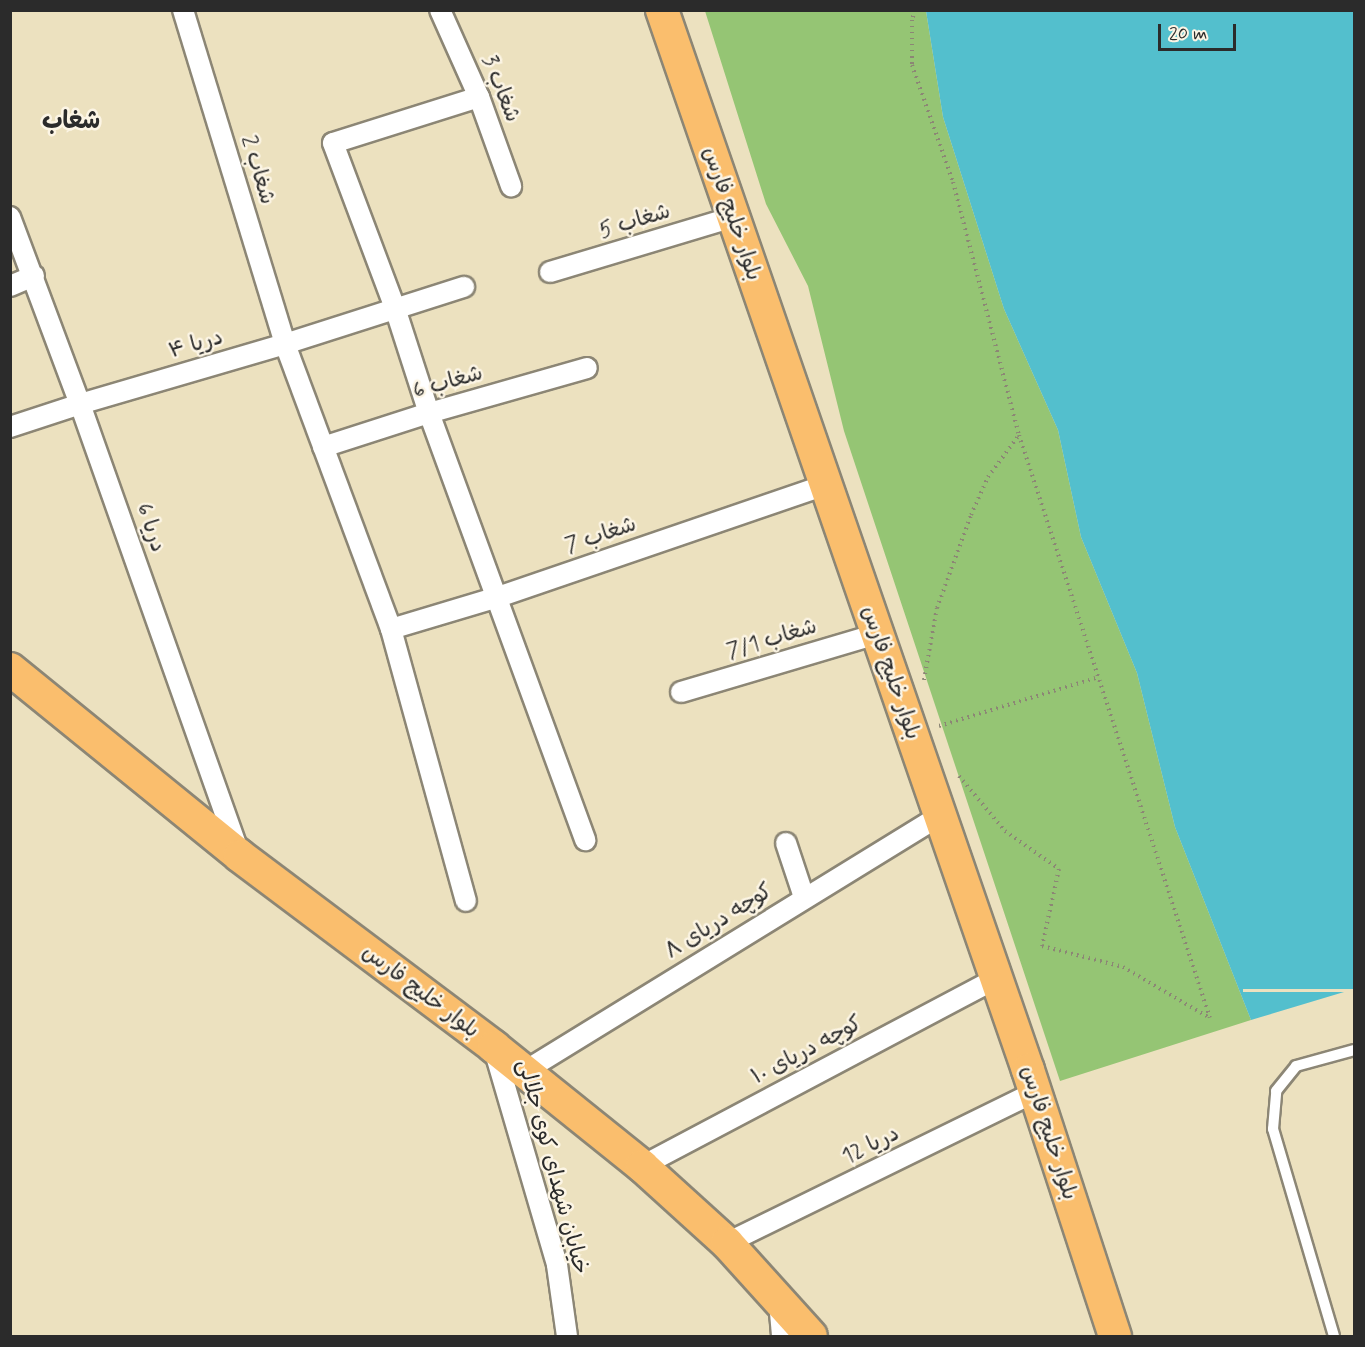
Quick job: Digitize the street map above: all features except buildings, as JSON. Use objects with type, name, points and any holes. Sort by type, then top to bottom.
[{"type":"main road","name":"بلوار خلیج ‌فارس","points":[[663,10],[1035,1092],[1115,1336]]},
{"type":"main road","name":"بلوار خلیج‌ فارس","points":[[10,669],[240,856],[494,1047],[642,1166],[727,1243],[811,1336]]},
{"type":"street","name":"شغاب 2","points":[[183,10],[285,344],[391,629],[466,901]]},
{"type":"street","name":"شغاب 3","points":[[442,11],[479,97],[511,186]]},
{"type":"street","points":[[479,97],[333,143],[585,840]]},
{"type":"street","name":"دریا 6","points":[[10,217],[34,276],[240,856]]},
{"type":"street","name":"شغاب 5","points":[[550,272],[733,218]]},
{"type":"street","points":[[10,286],[34,276]]},
{"type":"street","name":"دریا ۴","points":[[10,427],[464,287]]},
{"type":"street","name":"شغاب 6","points":[[324,447],[429,413],[587,368]]},
{"type":"street","name":"شغاب 7","points":[[391,629],[498,597],[825,485]]},
{"type":"street","name":"شغاب 7/1","points":[[681,692],[877,634]]},
{"type":"street","name":"کوچه دریای ۸","points":[[525,1071],[804,897],[939,816]]},
{"type":"street","points":[[786,843],[804,897]]},
{"type":"street","name":"کوچه دریای ۱۰","points":[[642,1166],[995,979]]},
{"type":"street","name":"خیابان شهدای کوی جلالی","points":[[494,1047],[557,1265],[567,1336]]},
{"type":"street","name":"دریا 12","points":[[727,1243],[1035,1092]]},
{"type":"street","points":[[779,1301],[782,1336]]},
{"type":"lane","points":[[1334,1336],[1273,1129],[1276,1091],[1296,1066],[1354,1050]]},
{"type":"path","points":[[915,10],[912,21],[912,65],[953,182],[1019,435],[1210,1018],[1123,967],[1042,946],[1059,869],[1005,831],[954,770]]},
{"type":"path","points":[[923,681],[937,608],[971,515],[988,477],[1019,435]]},
{"type":"path","points":[[935,728],[1099,677]]},
{"type":"green space","points":[[705,11],[926,11],[943,117],[1004,309],[1058,430],[1081,537],[1137,673],[1175,827],[1251,1020],[1060,1081],[844,431],[808,286],[766,204]]},
{"type":"water","points":[[926,11],[1354,11],[1354,989],[1251,1020],[1175,827],[1137,673],[1081,537],[1058,430],[1004,309],[943,117]]},
{"type":"pier","points":[[1243,989],[1354,989],[1354,992],[1243,992]]},
{"type":"district","name":"شغاب","points":[[71,122]]}]
